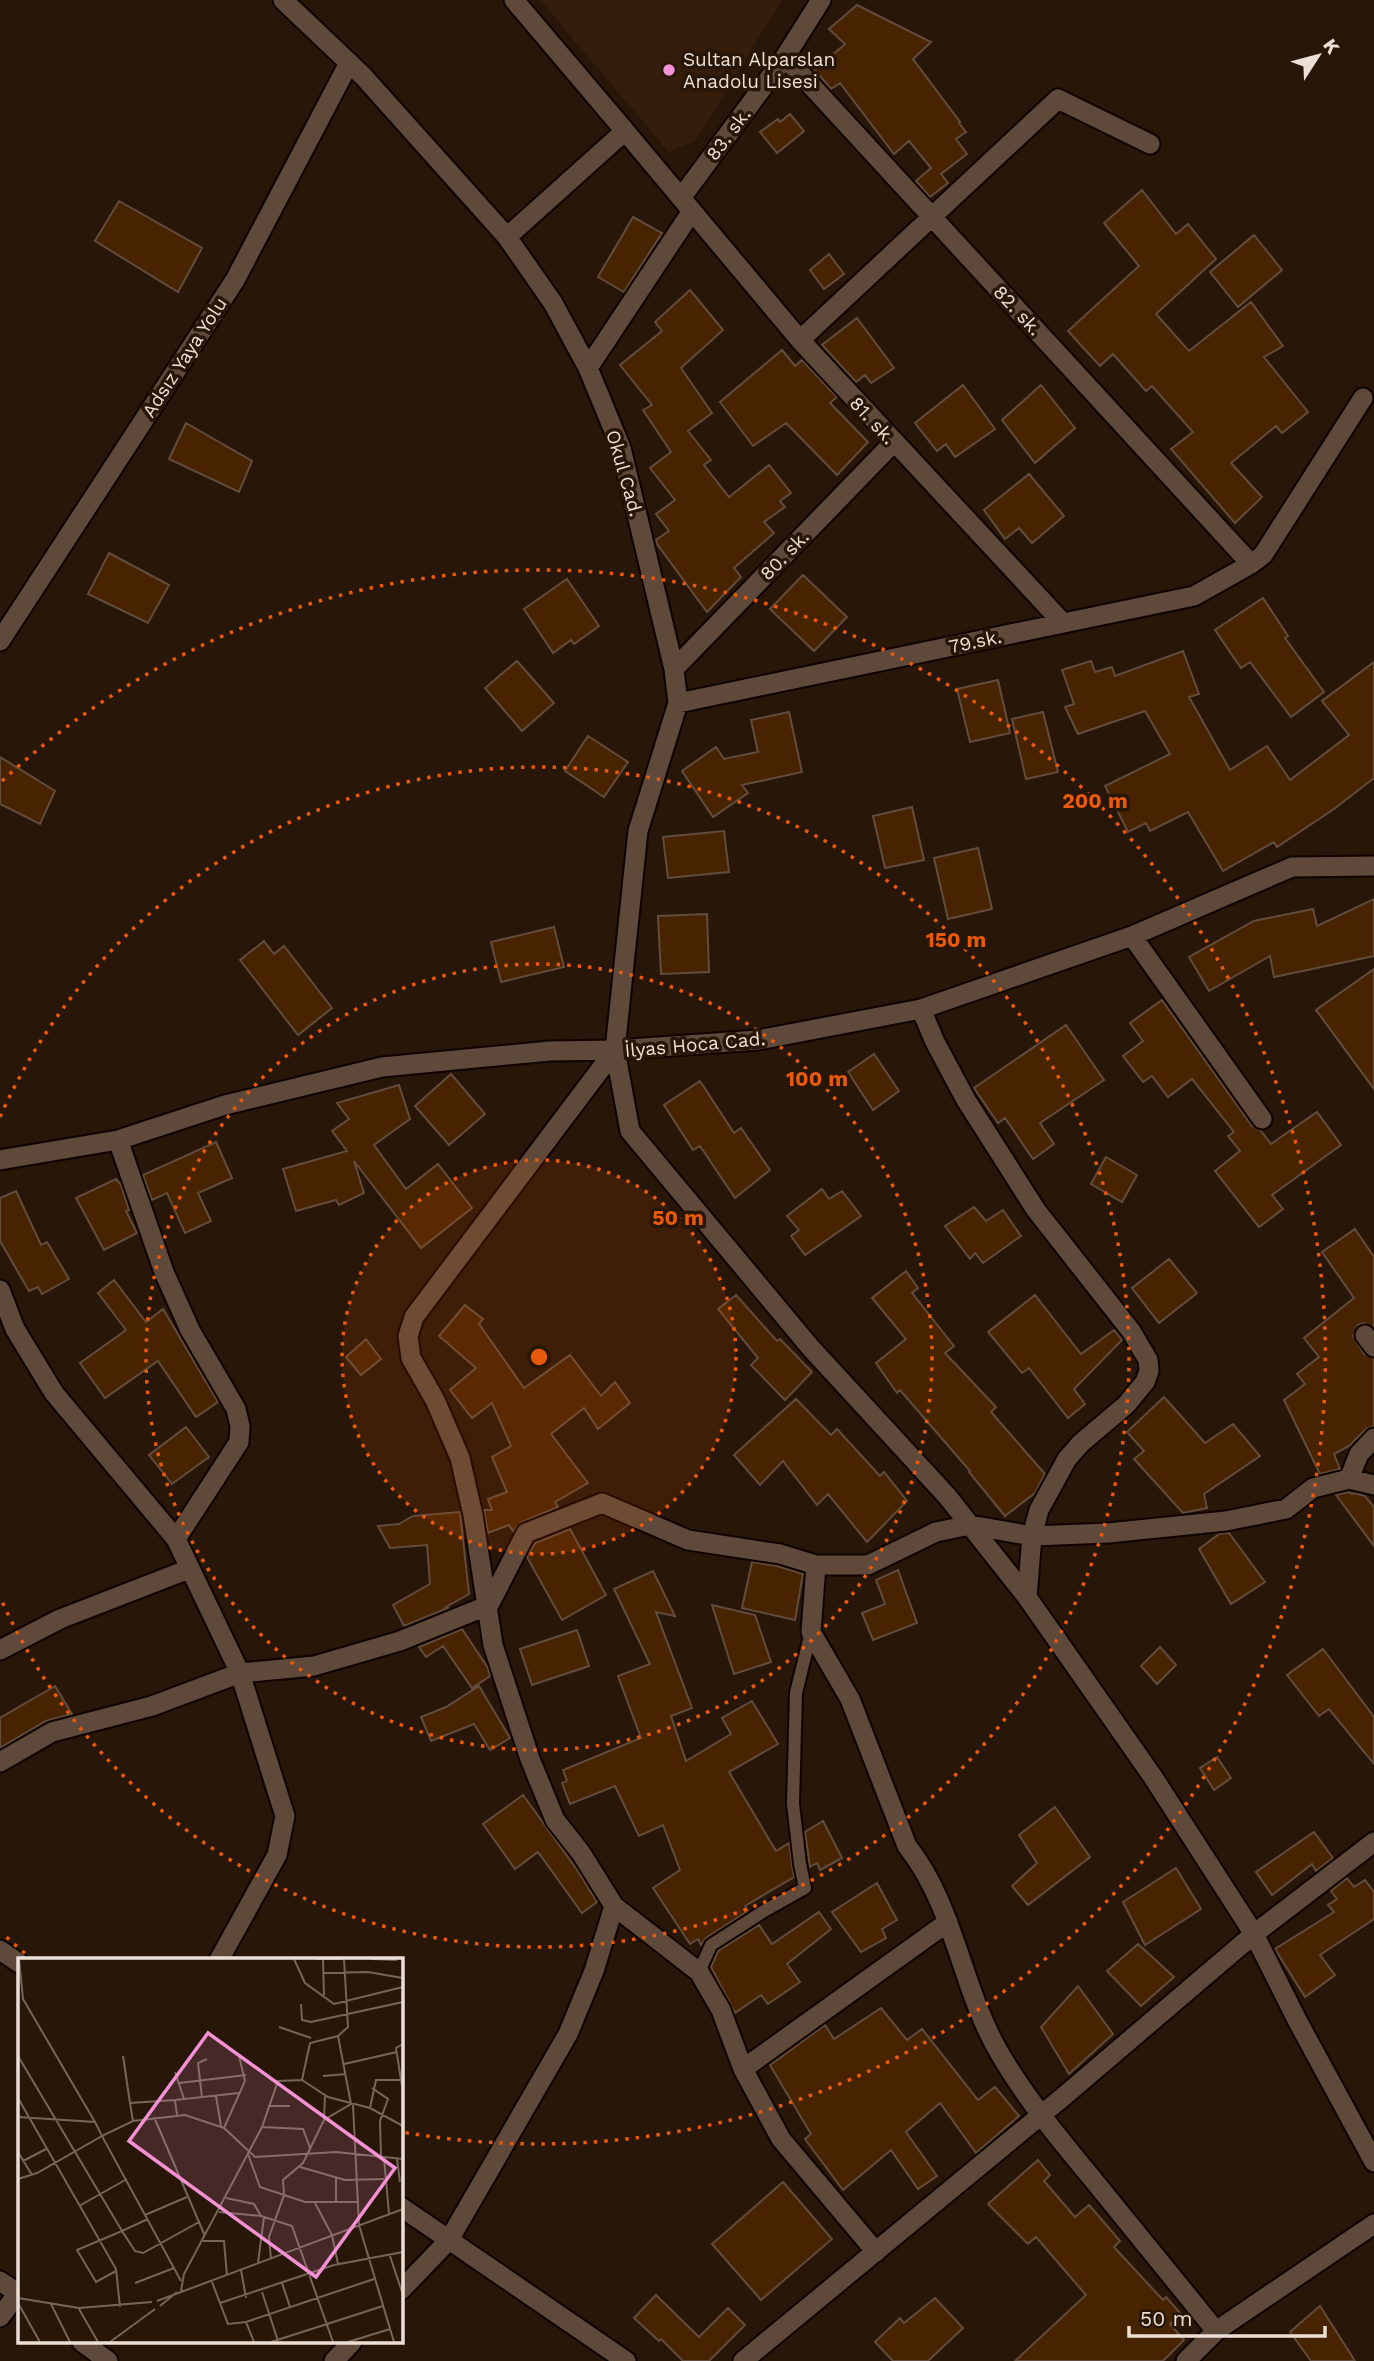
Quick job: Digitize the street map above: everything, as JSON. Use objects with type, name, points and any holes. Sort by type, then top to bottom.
[{"type":"street","name":"Okul Cad.","points":[[284,0],[349,63],[507,237],[553,303],[588,369],[621,448],[674,669],[678,703],[638,831],[615,1051]]},
{"type":"street","name":"81. sk.","points":[[514,0],[800,340],[1062,622]]},
{"type":"street","name":"83. sk.","points":[[588,369],[686,204],[821,0]]},
{"type":"street","name":"82. sk.","points":[[785,57],[1257,560]]},
{"type":"street","name":"Adsız Yaya Yolu","points":[[0,641],[235,279],[349,63]]},
{"type":"street","points":[[800,340],[1058,99],[1150,144]]},
{"type":"street","points":[[507,237],[625,131]]},
{"type":"street","points":[[1257,560],[1363,398]]},
{"type":"street","name":"80. sk.","points":[[674,669],[894,442]]},
{"type":"street","name":"79.sk.","points":[[678,703],[1194,596],[1257,560]]},
{"type":"street","name":"İlyas Hoca Cad.","points":[[0,1160],[118,1140],[225,1105],[382,1068],[550,1051],[615,1051],[758,1040],[921,1009],[1132,936],[1292,867],[1374,866]]},
{"type":"street","points":[[1132,936],[1262,1119]]},
{"type":"street","points":[[921,1009],[934,1042],[966,1100],[1036,1210],[1132,1331],[1148,1360],[1149,1371],[1145,1382],[1126,1405],[1081,1443],[1066,1460],[1039,1510],[1032,1536],[1027,1597]]},
{"type":"street","points":[[615,1051],[630,1131],[810,1347],[947,1496],[1027,1597],[1153,1777],[1254,1934],[1374,2162]]},
{"type":"street","points":[[615,1051],[414,1317],[408,1336],[411,1358],[435,1401],[460,1458],[489,1605],[493,1645],[530,1759],[555,1820],[581,1853],[614,1906],[699,1972],[721,2010],[743,2070],[781,2139],[876,2252]]},
{"type":"street","points":[[118,1140],[164,1272],[190,1330],[236,1409],[240,1426],[239,1442],[176,1539]]},
{"type":"street","points":[[0,1290],[15,1329],[54,1393],[176,1539],[240,1674],[285,1816],[277,1855],[220,1958]]},
{"type":"street","points":[[1349,1479],[1359,1454],[1374,1438]]},
{"type":"street","points":[[0,1762],[51,1732],[152,1706],[240,1674],[314,1666],[400,1641],[489,1605],[526,1533],[602,1503],[688,1540],[780,1554],[816,1565],[868,1565],[936,1532],[970,1525],[1032,1536],[1108,1533],[1226,1521],[1286,1509],[1313,1488],[1349,1479],[1374,1485]]},
{"type":"street","points":[[816,1565],[811,1632],[850,1699],[907,1846],[920,1862],[948,1922],[979,2015],[1000,2055],[1041,2116],[1216,2331]]},
{"type":"street","points":[[0,1650],[60,1619],[189,1569]]},
{"type":"street","points":[[743,2361],[1041,2116],[1254,1934],[1374,1842]]},
{"type":"street","points":[[402,2289],[449,2240],[568,2034],[594,1971],[614,1906]]},
{"type":"street","points":[[743,2070],[948,1922]]},
{"type":"street","points":[[0,1950],[18,1962]]},
{"type":"street","points":[[402,2208],[626,2361]]},
{"type":"street","points":[[1186,2361],[1216,2331],[1374,2224]]},
{"type":"street","points":[[0,2281],[18,2292]]},
{"type":"street","points":[[0,2317],[18,2294]]},
{"type":"street","points":[[85,2344],[108,2361]]},
{"type":"street","points":[[334,2361],[350,2344]]},
{"type":"lane","points":[[699,1972],[711,1945],[805,1888],[793,1804],[796,1693],[811,1632]]},
{"type":"shaded area","name":"Sultan Alparslan Anadolu Lisesi","points":[[540,0],[782,0],[696,140],[669,152]]},
{"type":"building","points":[[857,5],[931,42],[913,59],[966,132],[956,139],[967,154],[941,174],[948,183],[930,197],[916,181],[931,168],[909,141],[894,154],[840,83],[831,89],[815,70],[845,44],[829,29]]},
{"type":"building","points":[[790,114],[804,131],[777,153],[760,132]]},
{"type":"building","points":[[1142,190],[1176,234],[1188,224],[1216,259],[1156,314],[1189,351],[1251,302],[1283,346],[1264,357],[1308,412],[1282,433],[1276,426],[1231,463],[1262,497],[1235,523],[1171,449],[1193,432],[1152,386],[1146,391],[1113,354],[1100,366],[1068,331],[1139,266],[1104,223]]},
{"type":"building","points":[[119,201],[202,248],[178,292],[95,241]]},
{"type":"building","points":[[633,217],[662,233],[624,292],[598,277]]},
{"type":"building","points":[[1254,235],[1282,270],[1238,307],[1210,272]]},
{"type":"building","points":[[829,254],[844,274],[824,289],[810,270]]},
{"type":"building","points":[[690,290],[723,330],[681,368],[712,413],[688,431],[711,460],[704,465],[729,497],[769,465],[791,493],[780,501],[785,507],[764,522],[774,533],[734,568],[741,577],[707,612],[657,544],[656,540],[669,531],[656,514],[675,500],[650,468],[671,452],[643,410],[652,405],[620,365],[662,331],[655,322]]},
{"type":"building","points":[[857,318],[894,368],[871,383],[865,375],[856,382],[822,345]]},
{"type":"building","points":[[782,350],[795,366],[802,360],[837,397],[830,403],[868,442],[837,475],[786,423],[753,446],[720,402]]},
{"type":"building","points":[[963,385],[995,429],[955,457],[946,444],[937,451],[915,423]]},
{"type":"building","points":[[1041,385],[1075,428],[1035,463],[1002,420]]},
{"type":"building","points":[[186,423],[252,461],[239,492],[169,459]]},
{"type":"building","points":[[1029,474],[1064,516],[1032,543],[1019,528],[1005,539],[984,510]]},
{"type":"building","points":[[109,553],[169,585],[148,623],[88,594]]},
{"type":"building","points":[[803,575],[847,617],[814,651],[770,609]]},
{"type":"building","points":[[567,579],[599,626],[574,644],[571,640],[553,653],[524,609]]},
{"type":"building","points":[[1263,598],[1288,636],[1285,638],[1324,692],[1291,717],[1250,662],[1241,668],[1215,630]]},
{"type":"building","points":[[1183,651],[1199,694],[1189,697],[1230,770],[1267,746],[1290,780],[1349,735],[1322,701],[1374,662],[1374,778],[1277,847],[1274,842],[1223,871],[1188,812],[1150,831],[1146,823],[1128,832],[1105,786],[1170,754],[1145,711],[1078,734],[1065,707],[1074,704],[1062,670],[1091,661],[1095,672],[1112,667],[1115,676]]},
{"type":"building","points":[[517,661],[554,703],[522,731],[485,688]]},
{"type":"building","points":[[998,680],[1010,733],[970,742],[957,689]]},
{"type":"building","points":[[789,712],[802,772],[742,785],[748,793],[713,817],[682,771],[716,747],[724,759],[758,752],[751,720]]},
{"type":"building","points":[[1043,712],[1058,772],[1026,779],[1012,719]]},
{"type":"building","points":[[588,736],[628,762],[604,797],[565,771]]},
{"type":"building","points":[[0,757],[55,791],[40,824],[0,804]]},
{"type":"building","points":[[912,807],[924,860],[885,868],[873,816]]},
{"type":"building","points":[[724,831],[729,872],[668,878],[663,837]]},
{"type":"building","points":[[978,848],[992,909],[948,919],[934,858]]},
{"type":"building","points":[[1374,899],[1374,956],[1274,977],[1270,956],[1209,991],[1189,957],[1254,921],[1313,909],[1317,926]]},
{"type":"building","points":[[707,914],[709,972],[661,974],[658,916]]},
{"type":"building","points":[[554,927],[564,967],[501,982],[491,942]]},
{"type":"building","points":[[264,941],[274,954],[284,946],[332,1008],[298,1035],[240,960]]},
{"type":"building","points":[[1374,969],[1374,1089],[1316,1010]]},
{"type":"building","points":[[1162,1000],[1252,1126],[1261,1131],[1271,1144],[1317,1112],[1341,1145],[1272,1195],[1283,1209],[1259,1227],[1215,1171],[1240,1151],[1228,1136],[1234,1132],[1192,1079],[1168,1097],[1152,1076],[1143,1082],[1123,1056],[1143,1041],[1130,1023]]},
{"type":"building","points":[[1066,1025],[1104,1080],[1040,1123],[1054,1144],[1033,1159],[1005,1118],[998,1123],[974,1088]]},
{"type":"building","points":[[874,1054],[899,1091],[873,1110],[848,1072]]},
{"type":"building","points":[[451,1074],[485,1114],[449,1145],[415,1106]]},
{"type":"building","points":[[700,1081],[734,1133],[741,1128],[770,1170],[735,1198],[700,1146],[693,1150],[664,1105]]},
{"type":"building","points":[[399,1085],[410,1119],[374,1145],[406,1189],[438,1164],[472,1208],[421,1248],[354,1161],[364,1193],[339,1205],[336,1200],[296,1211],[283,1169],[347,1151],[332,1131],[349,1119],[337,1103]]},
{"type":"building","points":[[216,1142],[232,1178],[198,1193],[211,1221],[185,1233],[167,1193],[152,1200],[143,1175]]},
{"type":"building","points":[[1106,1157],[1137,1175],[1122,1202],[1091,1184]]},
{"type":"building","points":[[116,1179],[121,1185],[129,1210],[126,1211],[137,1233],[104,1250],[76,1198]]},
{"type":"building","points":[[822,1189],[829,1199],[842,1191],[861,1216],[805,1255],[791,1236],[799,1230],[787,1216]]},
{"type":"building","points":[[16,1191],[41,1245],[47,1242],[69,1279],[42,1294],[38,1287],[29,1291],[0,1241],[0,1198]]},
{"type":"building","points":[[974,1207],[986,1221],[1003,1210],[1021,1236],[983,1263],[975,1253],[970,1259],[945,1226]]},
{"type":"building","points":[[1355,1229],[1374,1257],[1374,1327],[1364,1323],[1358,1325],[1353,1336],[1364,1354],[1374,1359],[1374,1426],[1366,1429],[1349,1446],[1334,1454],[1340,1469],[1320,1474],[1284,1400],[1305,1384],[1297,1374],[1319,1357],[1304,1338],[1354,1298],[1322,1252]]},
{"type":"building","points":[[1169,1259],[1197,1293],[1159,1323],[1132,1288]]},
{"type":"building","points":[[906,1271],[918,1288],[912,1293],[954,1346],[945,1353],[996,1407],[991,1412],[1045,1474],[1035,1493],[1005,1516],[900,1390],[897,1393],[876,1363],[906,1339],[872,1298]]},
{"type":"building","points":[[114,1280],[146,1322],[163,1309],[218,1402],[196,1417],[158,1361],[105,1398],[80,1363],[126,1330],[98,1293]]},
{"type":"building","points":[[736,1295],[777,1341],[780,1339],[812,1372],[785,1400],[751,1365],[758,1358],[718,1309]]},
{"type":"building","points":[[1035,1295],[1081,1354],[1114,1330],[1122,1340],[1074,1389],[1085,1404],[1068,1418],[1029,1368],[1022,1373],[988,1332]]},
{"type":"building","points":[[465,1305],[483,1319],[479,1324],[524,1388],[570,1355],[601,1396],[615,1382],[630,1403],[598,1429],[584,1408],[551,1434],[588,1483],[555,1502],[558,1507],[522,1522],[513,1531],[509,1525],[488,1533],[484,1510],[492,1510],[488,1499],[507,1492],[492,1457],[511,1446],[492,1403],[472,1418],[450,1390],[476,1368],[439,1336]]},
{"type":"building","points":[[366,1339],[381,1359],[361,1375],[346,1357]]},
{"type":"building","points":[[1164,1397],[1205,1443],[1233,1424],[1260,1456],[1204,1494],[1207,1508],[1183,1513],[1134,1459],[1144,1451],[1127,1432]]},
{"type":"building","points":[[796,1399],[831,1435],[837,1429],[880,1476],[884,1472],[907,1501],[867,1542],[828,1494],[817,1505],[783,1461],[760,1485],[734,1455]]},
{"type":"building","points":[[186,1427],[209,1457],[172,1484],[149,1455]]},
{"type":"building","points":[[1349,1492],[1365,1496],[1374,1507],[1374,1546],[1336,1495]]},
{"type":"building","points":[[460,1512],[469,1594],[446,1607],[448,1608],[404,1626],[393,1605],[430,1584],[427,1545],[390,1548],[378,1526],[399,1524],[413,1516]]},
{"type":"building","points":[[570,1529],[606,1595],[562,1620],[527,1557],[535,1543]]},
{"type":"building","points":[[1229,1533],[1265,1582],[1231,1604],[1199,1549],[1219,1534]]},
{"type":"building","points":[[752,1562],[803,1574],[795,1620],[742,1608]]},
{"type":"building","points":[[898,1570],[917,1623],[873,1640],[862,1613],[885,1604],[876,1580]]},
{"type":"building","points":[[653,1571],[675,1616],[656,1612],[692,1708],[671,1716],[686,1761],[731,1734],[722,1718],[752,1701],[778,1744],[729,1772],[776,1851],[789,1843],[794,1877],[745,1906],[748,1911],[706,1938],[701,1945],[698,1939],[690,1944],[653,1888],[680,1870],[663,1825],[639,1836],[615,1786],[570,1804],[562,1783],[567,1781],[563,1770],[641,1738],[618,1676],[650,1664],[614,1589]]},
{"type":"building","points":[[712,1605],[755,1615],[771,1662],[734,1674]]},
{"type":"building","points":[[462,1629],[488,1668],[490,1676],[472,1688],[443,1646],[426,1657],[419,1647]]},
{"type":"building","points":[[577,1630],[589,1666],[532,1685],[520,1649]]},
{"type":"building","points":[[1160,1647],[1176,1665],[1157,1684],[1141,1666]]},
{"type":"building","points":[[1323,1649],[1374,1717],[1374,1764],[1329,1709],[1319,1716],[1287,1675]]},
{"type":"building","points":[[55,1686],[72,1714],[46,1721],[0,1748],[0,1718]]},
{"type":"building","points":[[479,1686],[510,1738],[490,1750],[474,1724],[431,1741],[421,1717],[446,1707]]},
{"type":"building","points":[[1217,1757],[1231,1778],[1214,1790],[1200,1768]]},
{"type":"building","points":[[523,1795],[597,1902],[582,1913],[538,1852],[515,1869],[483,1824]]},
{"type":"building","points":[[1055,1807],[1090,1857],[1028,1905],[1012,1886],[1037,1863],[1019,1835]]},
{"type":"building","points":[[823,1821],[842,1858],[820,1870],[817,1863],[810,1867],[805,1832]]},
{"type":"building","points":[[1314,1832],[1333,1858],[1316,1871],[1312,1864],[1272,1895],[1256,1872]]},
{"type":"building","points":[[1176,1868],[1201,1909],[1145,1945],[1123,1902]]},
{"type":"building","points":[[1347,1878],[1354,1887],[1365,1880],[1374,1892],[1374,1919],[1320,1955],[1335,1975],[1305,1997],[1275,1949],[1334,1912],[1328,1905],[1337,1899],[1331,1891]]},
{"type":"building","points":[[877,1883],[897,1920],[882,1929],[886,1938],[861,1952],[832,1912]]},
{"type":"building","points":[[819,1912],[831,1929],[787,1964],[800,1982],[768,2004],[761,1995],[735,2013],[711,1967],[718,1951],[759,1925],[772,1944]]},
{"type":"building","points":[[1138,1944],[1174,1977],[1141,2006],[1107,1971]]},
{"type":"building","points":[[1078,1986],[1113,2034],[1069,2074],[1041,2027]]},
{"type":"building","points":[[881,2008],[907,2040],[922,2029],[978,2100],[995,2087],[1019,2116],[976,2153],[940,2103],[906,2132],[937,2176],[918,2189],[891,2150],[843,2190],[805,2139],[811,2134],[770,2065],[825,2025],[834,2039]]},
{"type":"building","points":[[1038,2160],[1050,2175],[1044,2181],[1075,2217],[1089,2205],[1120,2241],[1114,2247],[1163,2300],[1166,2297],[1180,2313],[1170,2324],[1184,2340],[1163,2361],[1015,2361],[1086,2295],[1036,2237],[1028,2244],[988,2204]]},
{"type":"building","points":[[783,2182],[832,2239],[761,2300],[712,2244]]},
{"type":"building","points":[[656,2295],[699,2337],[728,2308],[745,2325],[709,2361],[683,2361],[634,2318]]},
{"type":"building","points":[[935,2298],[963,2328],[928,2361],[893,2361],[875,2342],[900,2318],[904,2323]]},
{"type":"building","points":[[1320,2306],[1355,2361],[1311,2361],[1290,2332]]},
{"type":"place","name":"Sultan Alparslan Anadolu Lisesi","points":[[669,70]]}]
